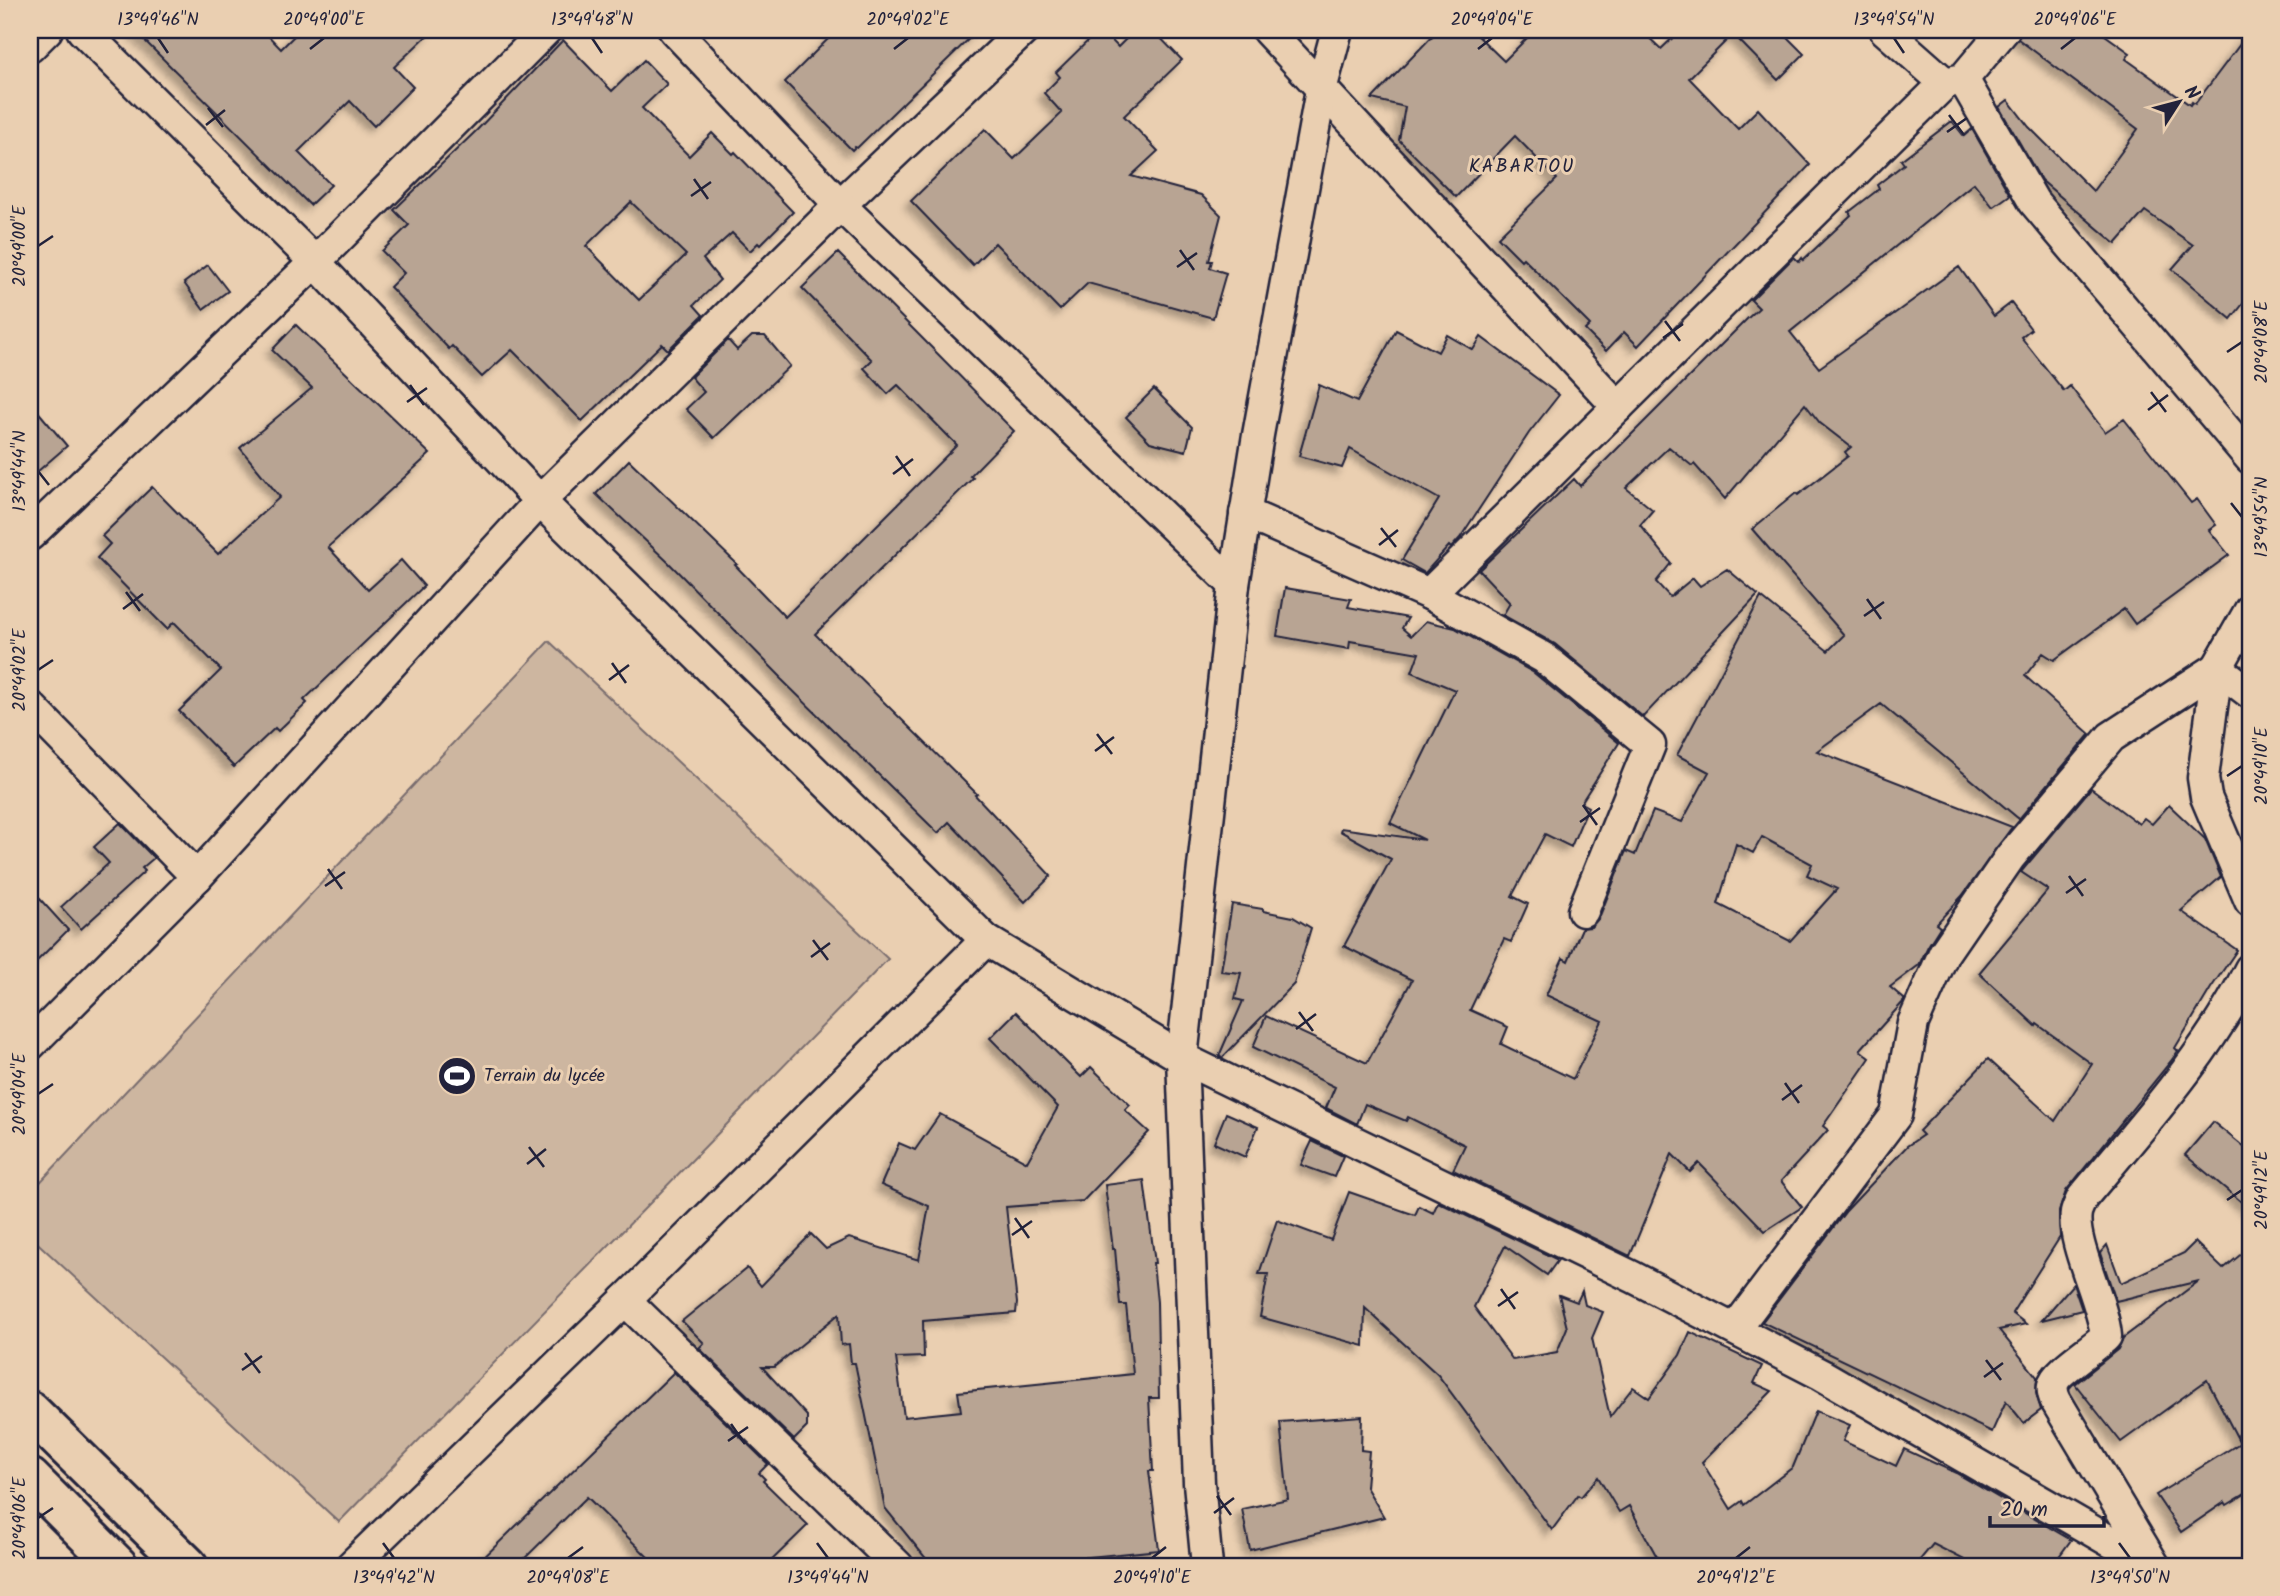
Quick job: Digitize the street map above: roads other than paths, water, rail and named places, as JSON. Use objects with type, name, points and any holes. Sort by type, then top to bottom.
[{"type":"highway","points":[[30,1411],[188,1566]]},
{"type":"highway","points":[[30,1478],[118,1566]]},
{"type":"street","points":[[30,47],[47,30]]},
{"type":"street","points":[[82,30],[314,262],[540,501],[986,940],[1182,1058],[1633,1277],[1822,1375],[2154,1566]]},
{"type":"street","points":[[30,535],[314,262],[546,30]]},
{"type":"street","points":[[674,30],[840,205],[1234,586]]},
{"type":"street","points":[[30,1045],[197,877],[540,501],[840,205],[1024,30]]},
{"type":"street","points":[[1267,30],[1618,407]]},
{"type":"street","points":[[1207,1566],[1199,1483],[1182,1058],[1234,586],[1245,513],[1321,90],[1337,30]]},
{"type":"street","points":[[1885,30],[1954,81],[2034,202],[2250,458]]},
{"type":"street","points":[[1429,594],[2004,30]]},
{"type":"street","points":[[1245,513],[1429,594],[1544,658],[1650,745],[1583,911]]},
{"type":"street","points":[[2250,610],[2217,668],[2203,778],[2206,797],[2250,901]]},
{"type":"street","points":[[1735,1329],[1896,1115],[1913,1023],[1918,1011],[1944,953],[2010,857],[2111,737],[2217,668]]},
{"type":"street","points":[[2217,668],[2250,693]]},
{"type":"street","points":[[30,706],[197,877]]},
{"type":"street","points":[[351,1566],[625,1300],[986,940]]},
{"type":"street","points":[[2154,1566],[2056,1401],[2052,1387],[2056,1377],[2096,1347],[2106,1336],[2104,1320],[2078,1236],[2076,1214],[2082,1198],[2161,1104],[2230,1009],[2250,969]]},
{"type":"street","points":[[625,1300],[898,1566]]},
{"type":"place","name":"Terrain du lycée","points":[[457,1076]]},
{"type":"district","name":"KABARTOU","points":[[1522,167]]}]
